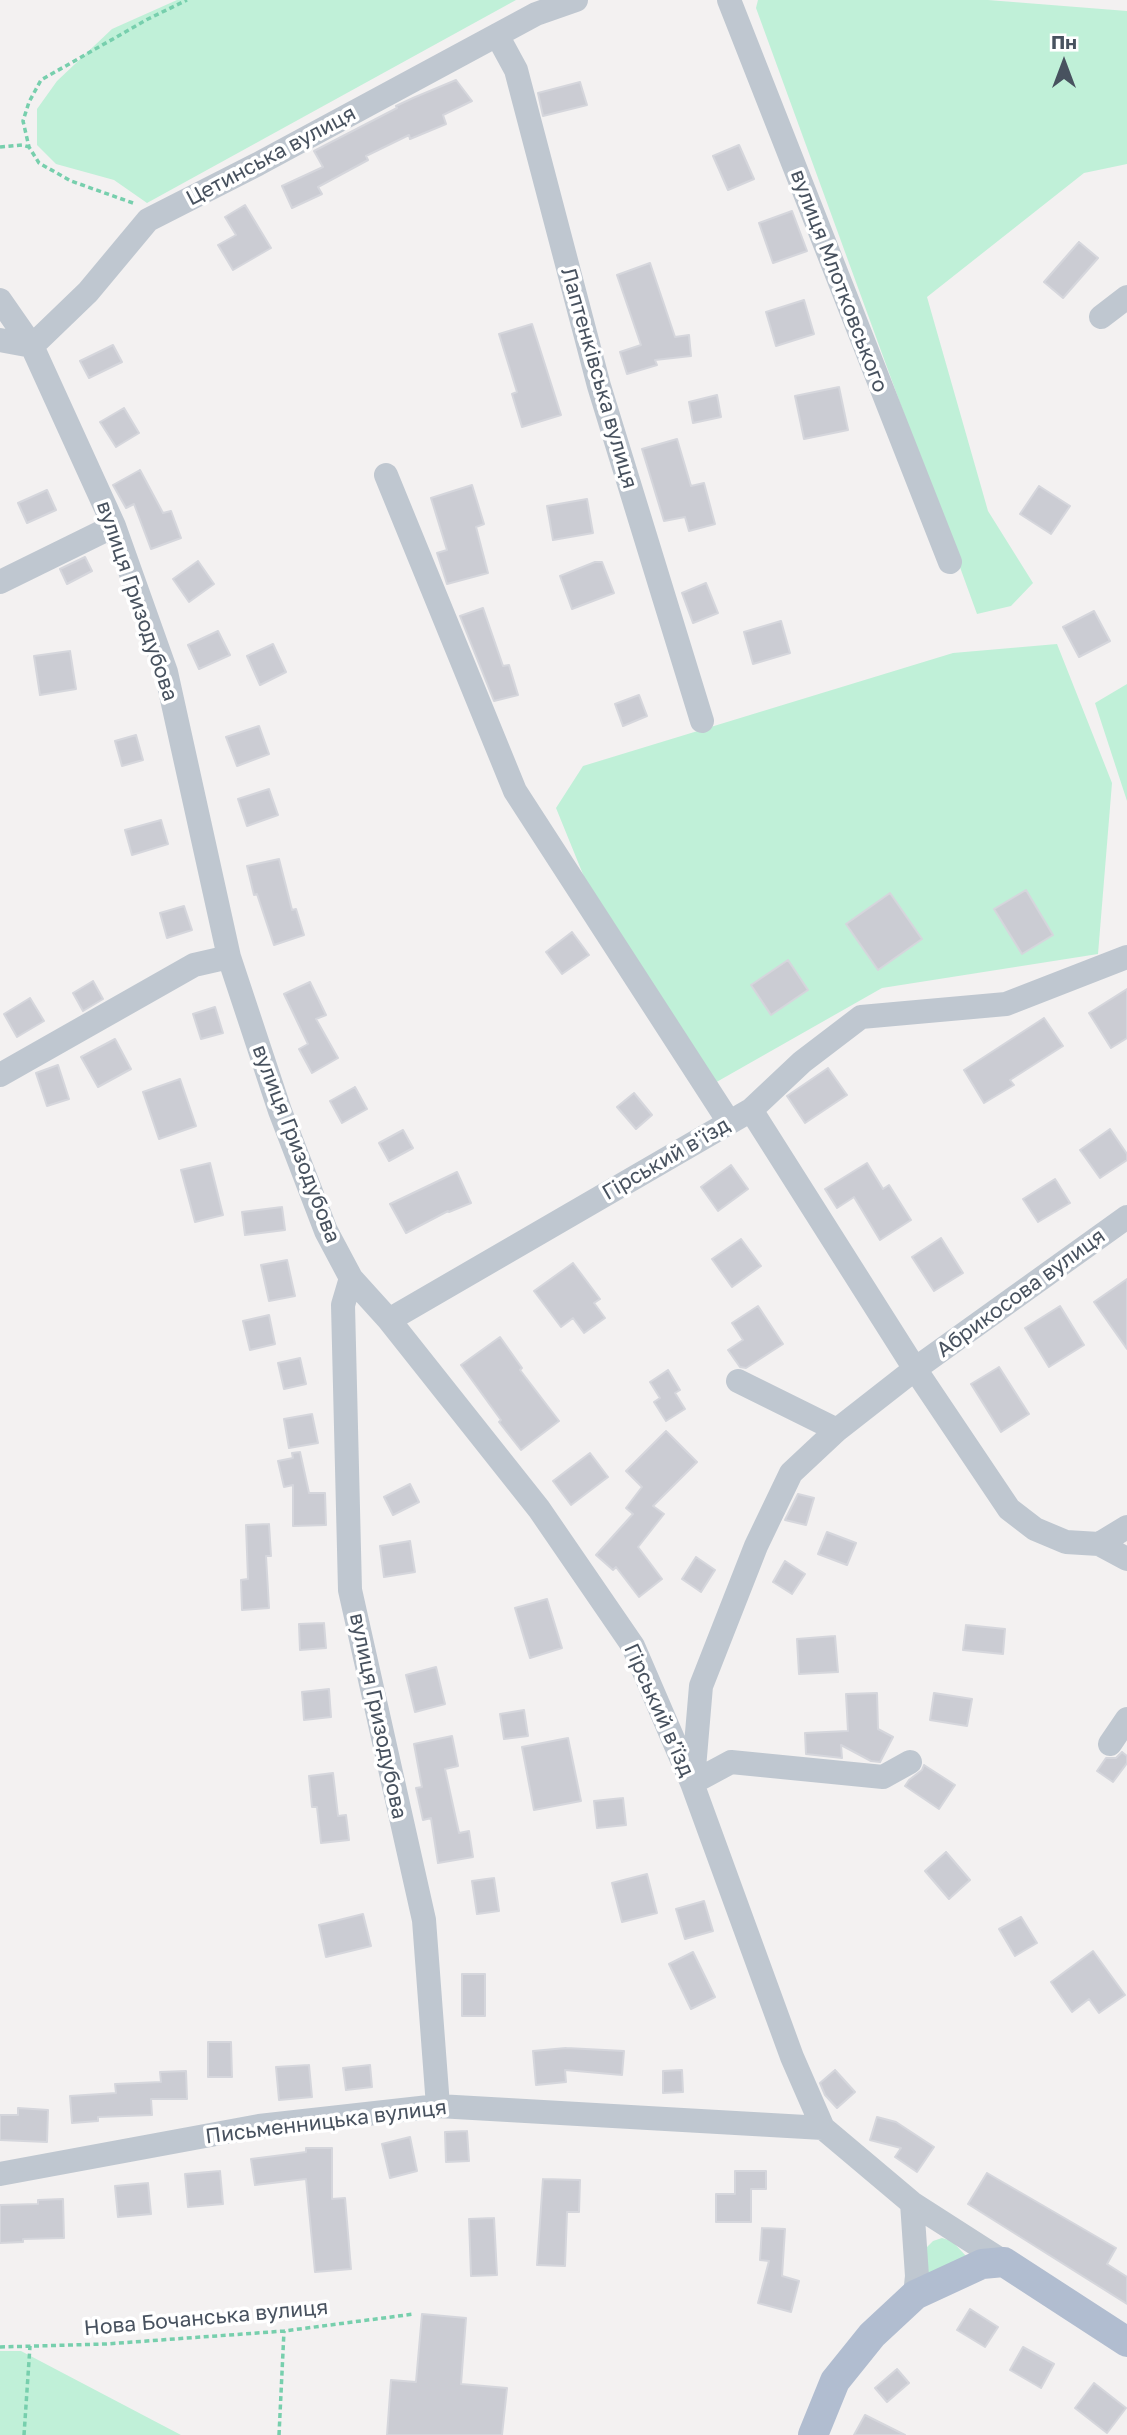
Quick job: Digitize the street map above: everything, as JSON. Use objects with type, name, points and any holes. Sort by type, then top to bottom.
[{"type":"main road","points":[[813,2435],[835,2381],[873,2336],[915,2295],[982,2264],[1004,2262],[1127,2342]]},
{"type":"street","name":"Цетинська вулиця","points":[[32,346],[88,292],[148,220],[258,164],[536,14],[576,0]]},
{"type":"street","name":"вулиця Млотковського","points":[[729,0],[950,562]]},
{"type":"street","name":"Лаптенківська вулиця","points":[[497,35],[516,70],[599,386],[702,722]]},
{"type":"street","points":[[1101,317],[1127,298]]},
{"type":"street","name":"вулиця Гризодубова","points":[[0,300],[32,346],[114,526],[166,672],[229,957],[280,1111],[326,1231],[351,1278],[343,1306],[351,1590],[424,1920],[438,2106]]},
{"type":"street","points":[[0,340],[32,346]]},
{"type":"street","points":[[386,475],[515,791],[729,1122]]},
{"type":"street","points":[[0,582],[114,526]]},
{"type":"street","points":[[0,1075],[194,965],[229,957]]},
{"type":"street","points":[[751,1110],[802,1062],[861,1017],[1006,1004],[1127,957]]},
{"type":"street","name":"Гірський в'їзд","points":[[389,1320],[751,1110],[915,1369],[1009,1509],[1035,1530],[1066,1542],[1099,1544]]},
{"type":"street","name":"Абрикосова вулиця","points":[[915,1369],[1127,1217]]},
{"type":"street","name":"Гірський в’їзд","points":[[351,1278],[389,1320],[539,1510],[633,1646],[692,1783],[792,2057],[823,2128]]},
{"type":"street","points":[[692,1783],[701,1686],[756,1546],[791,1473],[837,1430],[915,1369]]},
{"type":"street","points":[[738,1381],[837,1430]]},
{"type":"street","points":[[1099,1544],[1127,1527]]},
{"type":"street","points":[[1099,1544],[1127,1559]]},
{"type":"street","points":[[1110,1744],[1127,1719]]},
{"type":"street","points":[[692,1783],[731,1762],[883,1777],[910,1762]]},
{"type":"street","name":"Письменницька вулиця","points":[[0,2174],[259,2126],[438,2106],[823,2128]]},
{"type":"street","points":[[823,2128],[912,2203],[1004,2262]]},
{"type":"street","points":[[912,2203],[917,2276],[915,2295]]},
{"type":"path","points":[[148,220],[139,208],[130,202],[71,181],[39,163],[29,147],[23,121],[41,79],[187,0]]},
{"type":"path","points":[[0,148],[22,145],[29,147]]},
{"type":"path","name":"Нова Бочанська вулиця","points":[[0,2347],[106,2344],[284,2331],[414,2314]]},
{"type":"path","points":[[279,2435],[284,2331]]},
{"type":"path","points":[[24,2435],[30,2346]]},
{"type":"green space","points":[[177,0],[516,0],[147,203],[114,180],[56,164],[37,145],[37,109],[57,81],[112,29]]},
{"type":"green space","points":[[758,0],[988,0],[1127,11],[1127,164],[1084,173],[927,297],[988,511],[1033,583],[1011,606],[977,614],[756,8]]},
{"type":"green space","points":[[1057,644],[1112,783],[1098,954],[882,988],[713,1084],[613,948],[556,808],[583,766],[953,653]]},
{"type":"green space","points":[[1127,684],[1127,801],[1095,703]]},
{"type":"green space","points":[[942,2238],[952,2241],[966,2256],[927,2275],[927,2247]]},
{"type":"green space","points":[[0,2351],[21,2351],[181,2435],[0,2435]]},
{"type":"building","points":[[456,80],[472,101],[443,115],[446,124],[410,139],[409,135],[366,156],[368,160],[318,187],[322,194],[292,208],[282,186],[323,167],[314,151],[397,108],[396,106]]},
{"type":"building","points":[[580,82],[587,105],[543,116],[538,93]]},
{"type":"building","points":[[739,145],[754,179],[728,190],[713,156]]},
{"type":"building","points":[[245,205],[271,248],[233,270],[218,245],[236,235],[225,217]]},
{"type":"building","points":[[792,211],[807,251],[773,263],[759,223]]},
{"type":"building","points":[[1079,242],[1098,258],[1063,298],[1044,282]]},
{"type":"building","points":[[650,263],[675,337],[689,335],[691,356],[655,360],[657,365],[627,374],[620,352],[641,345],[617,275]]},
{"type":"building","points":[[804,300],[814,334],[776,346],[766,312]]},
{"type":"building","points":[[532,324],[561,415],[522,427],[512,394],[517,392],[499,334]]},
{"type":"building","points":[[113,345],[122,362],[89,378],[80,361]]},
{"type":"building","points":[[839,387],[848,430],[804,439],[795,396]]},
{"type":"building","points":[[717,395],[721,417],[693,423],[689,402]]},
{"type":"building","points":[[124,408],[139,433],[116,447],[100,422]]},
{"type":"building","points":[[677,439],[691,486],[704,483],[715,524],[689,531],[685,517],[664,521],[642,449]]},
{"type":"building","points":[[140,470],[163,513],[171,511],[181,538],[151,549],[134,504],[126,508],[113,485]]},
{"type":"building","points":[[472,485],[484,524],[476,527],[488,573],[447,584],[437,553],[447,550],[431,498]]},
{"type":"building","points":[[1039,486],[1070,506],[1051,534],[1020,514]]},
{"type":"building","points":[[47,490],[56,510],[27,523],[18,503]]},
{"type":"building","points":[[587,499],[593,533],[553,540],[547,506]]},
{"type":"building","points":[[85,557],[92,571],[67,584],[60,569]]},
{"type":"building","points":[[198,561],[214,584],[189,602],[173,579]]},
{"type":"building","points":[[595,562],[602,562],[614,593],[572,609],[560,576]]},
{"type":"building","points":[[706,583],[718,613],[693,623],[682,593]]},
{"type":"building","points":[[483,608],[503,666],[509,665],[518,695],[494,701],[460,616]]},
{"type":"building","points":[[1094,611],[1110,641],[1079,657],[1063,627]]},
{"type":"building","points":[[781,621],[790,653],[753,664],[744,632]]},
{"type":"building","points":[[218,631],[230,655],[199,669],[188,645]]},
{"type":"building","points":[[273,644],[286,672],[260,685],[247,656]]},
{"type":"building","points":[[70,651],[76,689],[40,695],[34,656]]},
{"type":"building","points":[[639,695],[647,716],[623,726],[615,704]]},
{"type":"building","points":[[259,726],[269,754],[237,766],[226,737]]},
{"type":"building","points":[[136,735],[143,760],[122,766],[115,741]]},
{"type":"building","points":[[269,789],[278,815],[247,826],[238,799]]},
{"type":"building","points":[[161,820],[168,844],[132,855],[125,830]]},
{"type":"building","points":[[279,859],[292,910],[296,909],[304,935],[274,945],[257,894],[254,895],[247,866]]},
{"type":"building","points":[[1026,890],[1053,935],[1022,954],[994,909]]},
{"type":"building","points":[[890,893],[922,939],[878,970],[846,924]]},
{"type":"building","points":[[184,906],[192,930],[167,938],[160,913]]},
{"type":"building","points":[[572,932],[589,955],[562,974],[546,952]]},
{"type":"building","points":[[788,960],[808,990],[771,1015],[751,985]]},
{"type":"building","points":[[93,981],[103,999],[83,1011],[73,993]]},
{"type":"building","points":[[310,982],[326,1015],[316,1019],[338,1058],[312,1073],[299,1049],[308,1044],[284,994]]},
{"type":"building","points":[[1127,989],[1127,1038],[1111,1048],[1089,1013]]},
{"type":"building","points":[[30,998],[44,1021],[17,1037],[4,1014]]},
{"type":"building","points":[[215,1007],[223,1033],[201,1039],[193,1014]]},
{"type":"building","points":[[1044,1018],[1063,1046],[1010,1080],[1014,1085],[984,1103],[964,1070]]},
{"type":"building","points":[[115,1039],[131,1069],[98,1087],[81,1057]]},
{"type":"building","points":[[58,1065],[69,1099],[47,1106],[36,1073]]},
{"type":"building","points":[[828,1068],[847,1095],[805,1123],[787,1096]]},
{"type":"building","points":[[180,1079],[196,1126],[159,1139],[143,1092]]},
{"type":"building","points":[[355,1087],[367,1109],[342,1123],[330,1101]]},
{"type":"building","points":[[634,1093],[652,1115],[636,1129],[617,1107]]},
{"type":"building","points":[[1110,1129],[1127,1154],[1127,1160],[1100,1178],[1080,1150]]},
{"type":"building","points":[[403,1130],[413,1148],[389,1161],[379,1143]]},
{"type":"building","points":[[210,1163],[223,1215],[195,1222],[181,1170]]},
{"type":"building","points":[[867,1163],[883,1189],[889,1185],[911,1220],[880,1240],[854,1197],[837,1208],[825,1189]]},
{"type":"building","points":[[731,1165],[748,1189],[718,1211],[701,1187]]},
{"type":"building","points":[[457,1172],[471,1203],[448,1211],[406,1233],[390,1204]]},
{"type":"building","points":[[1055,1179],[1070,1203],[1038,1222],[1023,1199]]},
{"type":"building","points":[[282,1207],[285,1230],[245,1235],[242,1212]]},
{"type":"building","points":[[941,1238],[963,1273],[934,1291],[912,1257]]},
{"type":"building","points":[[741,1239],[761,1266],[732,1287],[712,1259]]},
{"type":"building","points":[[287,1260],[295,1296],[269,1301],[261,1265]]},
{"type":"building","points":[[573,1263],[600,1299],[594,1303],[605,1318],[584,1333],[573,1318],[561,1327],[534,1291]]},
{"type":"building","points":[[1127,1279],[1127,1349],[1094,1302]]},
{"type":"building","points":[[758,1306],[783,1344],[746,1368],[740,1367],[728,1350],[743,1340],[732,1323]]},
{"type":"building","points":[[1060,1306],[1084,1345],[1049,1367],[1025,1328]]},
{"type":"building","points":[[269,1315],[275,1344],[250,1350],[243,1321]]},
{"type":"building","points":[[500,1337],[522,1368],[520,1370],[559,1421],[521,1450],[461,1365]]},
{"type":"building","points":[[300,1358],[306,1384],[284,1389],[278,1363]]},
{"type":"building","points":[[999,1367],[1029,1414],[1001,1432],[971,1384]]},
{"type":"building","points":[[668,1370],[680,1390],[675,1393],[685,1409],[666,1421],[654,1402],[660,1398],[650,1382]]},
{"type":"building","points":[[312,1414],[318,1443],[289,1448],[284,1419]]},
{"type":"building","points":[[666,1431],[697,1462],[653,1506],[664,1514],[638,1547],[662,1579],[639,1597],[616,1567],[613,1570],[596,1555],[633,1514],[626,1508],[642,1487],[626,1471]]},
{"type":"building","points":[[300,1452],[309,1493],[325,1493],[326,1525],[293,1526],[293,1485],[284,1487],[278,1461],[293,1458],[292,1453]]},
{"type":"building","points":[[590,1453],[608,1477],[571,1505],[553,1481]]},
{"type":"building","points":[[410,1484],[419,1502],[393,1515],[384,1497]]},
{"type":"building","points":[[798,1494],[814,1498],[806,1525],[785,1520]]},
{"type":"building","points":[[269,1524],[271,1556],[266,1556],[269,1608],[242,1610],[241,1580],[248,1579],[246,1525]]},
{"type":"building","points":[[827,1532],[856,1543],[847,1565],[818,1554]]},
{"type":"building","points":[[410,1541],[415,1572],[384,1577],[380,1546]]},
{"type":"building","points":[[696,1557],[715,1570],[701,1592],[682,1579]]},
{"type":"building","points":[[785,1561],[805,1574],[792,1594],[773,1582]]},
{"type":"building","points":[[547,1599],[562,1648],[530,1658],[515,1608]]},
{"type":"building","points":[[324,1623],[326,1648],[300,1650],[299,1624]]},
{"type":"building","points":[[966,1625],[1005,1629],[1003,1654],[963,1650]]},
{"type":"building","points":[[835,1636],[838,1672],[799,1674],[797,1639]]},
{"type":"building","points":[[436,1667],[445,1704],[415,1712],[406,1675]]},
{"type":"building","points":[[329,1689],[331,1717],[304,1720],[302,1692]]},
{"type":"building","points":[[877,1693],[878,1729],[893,1737],[880,1762],[871,1761],[841,1745],[842,1758],[806,1754],[805,1733],[848,1731],[846,1694]]},
{"type":"building","points":[[934,1693],[972,1699],[967,1726],[930,1720]]},
{"type":"building","points":[[524,1710],[528,1736],[504,1739],[500,1714]]},
{"type":"building","points":[[452,1736],[458,1766],[445,1769],[459,1833],[469,1831],[473,1857],[438,1863],[431,1818],[423,1820],[416,1788],[422,1787],[414,1744]]},
{"type":"building","points":[[568,1738],[581,1801],[534,1810],[522,1747]]},
{"type":"building","points":[[1122,1752],[1127,1756],[1127,1763],[1113,1782],[1097,1771],[1106,1758],[1116,1758]]},
{"type":"building","points":[[924,1765],[955,1785],[939,1809],[905,1786]]},
{"type":"building","points":[[333,1773],[338,1816],[346,1815],[349,1840],[321,1843],[317,1807],[312,1807],[309,1776]]},
{"type":"building","points":[[623,1798],[626,1825],[597,1828],[594,1801]]},
{"type":"building","points":[[946,1852],[970,1880],[949,1899],[925,1871]]},
{"type":"building","points":[[647,1874],[657,1913],[622,1922],[612,1883]]},
{"type":"building","points":[[494,1878],[499,1911],[477,1914],[472,1881]]},
{"type":"building","points":[[704,1901],[713,1931],[685,1939],[676,1909]]},
{"type":"building","points":[[363,1914],[371,1946],[326,1957],[319,1925]]},
{"type":"building","points":[[1021,1917],[1037,1943],[1015,1956],[999,1929]]},
{"type":"building","points":[[1093,1951],[1125,1995],[1099,2013],[1089,1999],[1072,2012],[1051,1982]]},
{"type":"building","points":[[693,1952],[715,1997],[691,2009],[669,1964]]},
{"type":"building","points":[[462,1974],[485,1974],[485,2016],[462,2016]]},
{"type":"building","points":[[208,2042],[231,2042],[232,2077],[208,2077]]},
{"type":"building","points":[[566,2048],[624,2051],[622,2075],[565,2070],[566,2082],[536,2085],[533,2051]]},
{"type":"building","points":[[309,2065],[312,2097],[279,2100],[276,2067]]},
{"type":"building","points":[[370,2065],[372,2087],[346,2090],[343,2068]]},
{"type":"building","points":[[682,2070],[683,2092],[663,2093],[663,2071]]},
{"type":"building","points":[[835,2070],[855,2092],[837,2108],[825,2095],[820,2083]]},
{"type":"building","points":[[186,2071],[187,2099],[151,2099],[152,2115],[98,2117],[98,2121],[72,2123],[70,2096],[116,2093],[115,2084],[161,2082],[160,2072]]},
{"type":"building","points":[[18,2108],[48,2110],[47,2142],[0,2140],[0,2115],[18,2115]]},
{"type":"building","points":[[877,2117],[896,2122],[934,2147],[917,2172],[895,2157],[901,2148],[870,2140]]},
{"type":"building","points":[[467,2131],[469,2161],[446,2162],[445,2132]]},
{"type":"building","points":[[410,2137],[417,2171],[390,2178],[382,2144]]},
{"type":"building","points":[[306,2148],[332,2148],[332,2199],[345,2198],[351,2269],[315,2272],[306,2179],[255,2185],[251,2159],[306,2152]]},
{"type":"building","points":[[220,2171],[223,2204],[188,2207],[185,2174]]},
{"type":"building","points":[[735,2171],[766,2171],[766,2189],[751,2189],[751,2222],[716,2222],[716,2194],[735,2194]]},
{"type":"building","points":[[987,2173],[1116,2248],[1107,2264],[1127,2277],[1127,2304],[968,2204]]},
{"type":"building","points":[[543,2179],[580,2180],[579,2212],[567,2212],[565,2266],[537,2265]]},
{"type":"building","points":[[148,2183],[151,2214],[118,2217],[115,2186]]},
{"type":"building","points":[[63,2199],[64,2238],[23,2239],[23,2242],[0,2243],[0,2205],[38,2204],[38,2200]]},
{"type":"building","points":[[494,2218],[497,2275],[471,2276],[469,2219]]},
{"type":"building","points":[[762,2228],[785,2229],[782,2276],[799,2281],[791,2312],[758,2303],[769,2261],[760,2260]]},
{"type":"building","points":[[970,2309],[998,2327],[985,2347],[957,2330]]},
{"type":"building","points":[[422,2314],[466,2318],[461,2384],[507,2388],[502,2435],[387,2435],[391,2380],[416,2382]]},
{"type":"building","points":[[1023,2347],[1054,2364],[1041,2388],[1010,2370]]},
{"type":"building","points":[[897,2369],[909,2383],[887,2402],[875,2388]]},
{"type":"building","points":[[1094,2383],[1126,2408],[1107,2433],[1075,2408]]},
{"type":"building","points":[[865,2415],[905,2435],[854,2435]]}]
